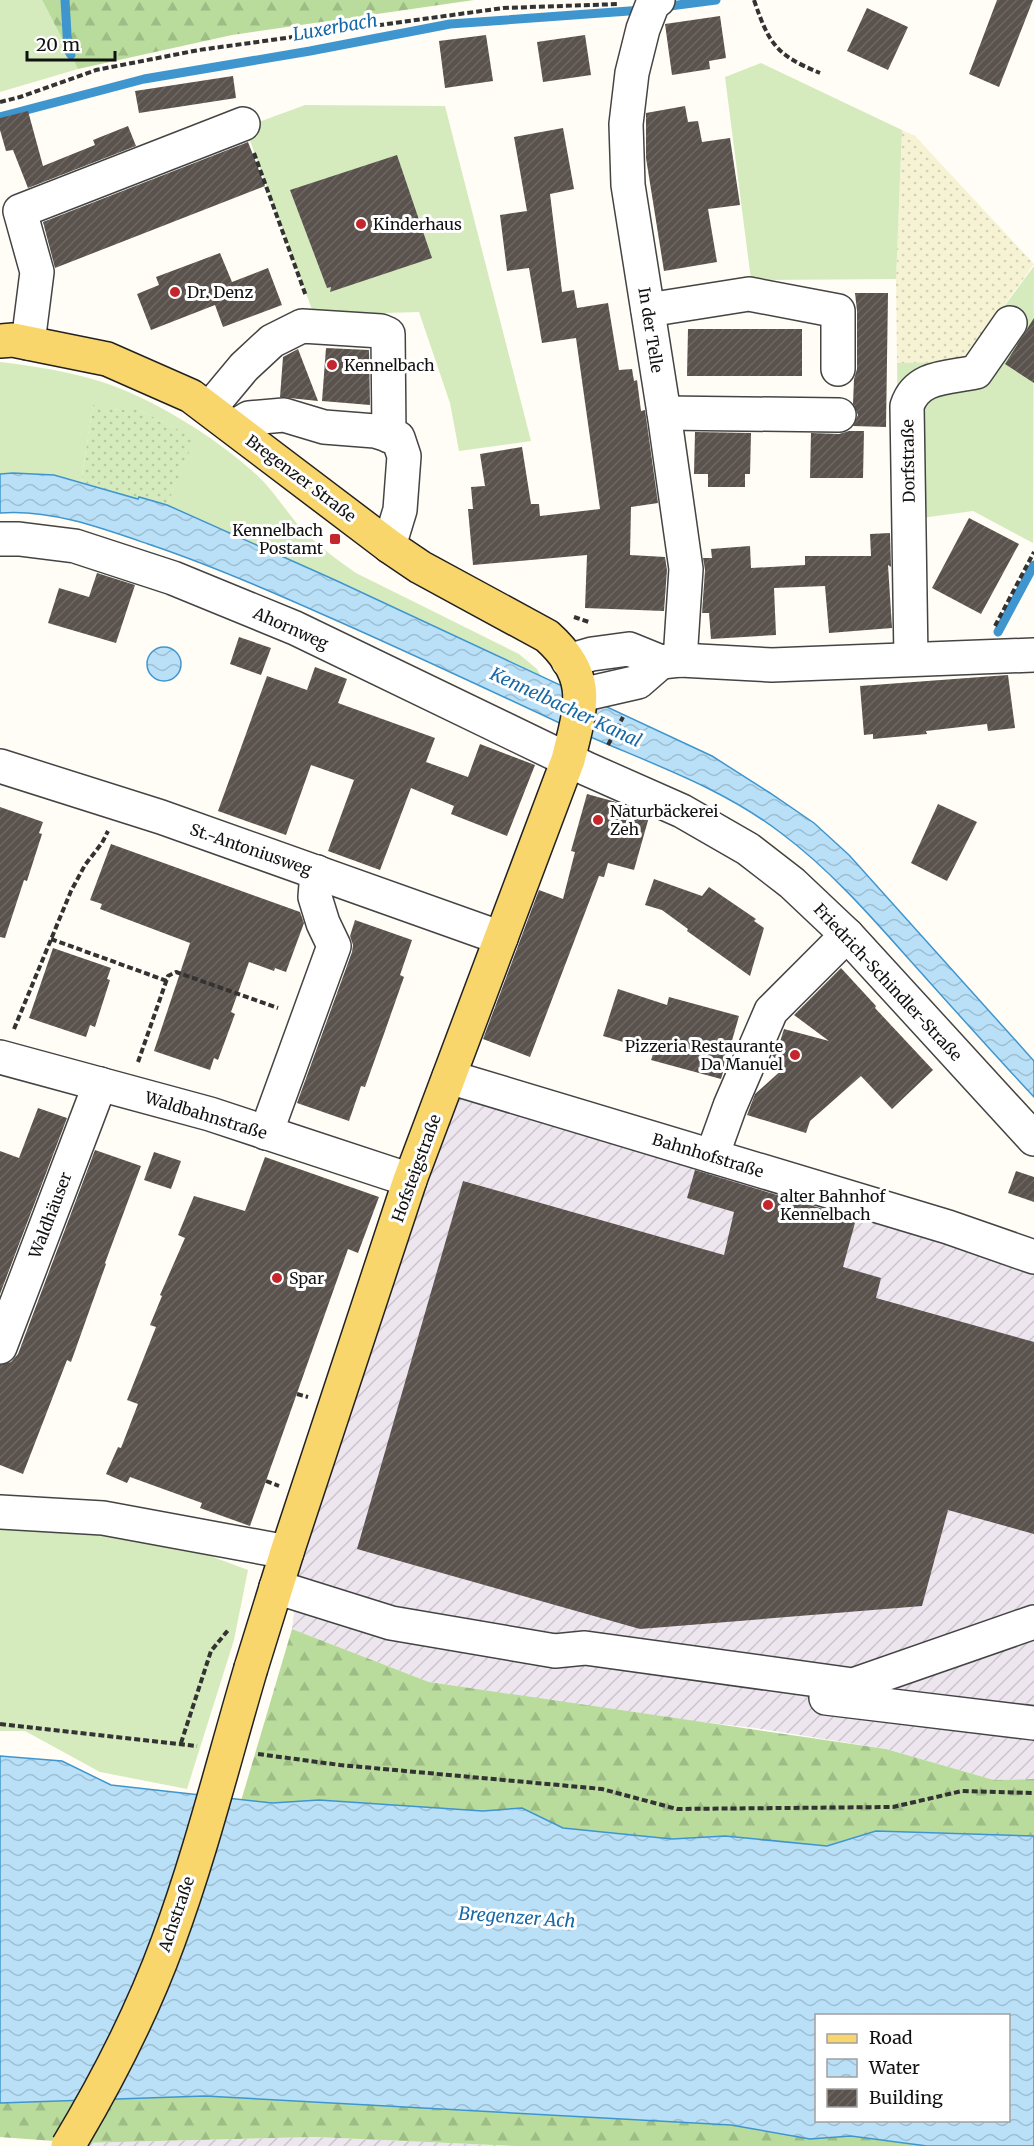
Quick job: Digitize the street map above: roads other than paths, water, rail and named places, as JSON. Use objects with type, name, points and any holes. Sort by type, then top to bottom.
[{"type":"main road","name":"Bregenzer Straße","points":[[14,342],[107,359],[190,396],[389,546],[429,572],[547,636],[561,649],[574,676]]},
{"type":"main road","name":"Hofsteigstraße","points":[[251,1668],[410,1180],[568,760],[579,715],[574,676]]},
{"type":"main road","name":"Achstraße","points":[[68,2146],[132,2029],[168,1942],[251,1668]]},
{"type":"street","name":"In der Telle","points":[[651,11],[632,73],[626,124],[628,185],[686,569],[670,661]]},
{"type":"street","points":[[14,342],[37,272],[20,211],[243,124]]},
{"type":"street","points":[[648,310],[749,294],[837,311],[838,369]]},
{"type":"street","name":"Dorfstraße","points":[[911,659],[907,406],[911,394],[925,382],[976,372],[1010,323]]},
{"type":"street","points":[[389,436],[388,334],[381,331],[302,326],[272,342],[244,367],[221,418],[284,415],[324,427],[375,431],[389,436],[398,438],[404,456],[400,510],[389,546]]},
{"type":"street","points":[[664,413],[839,415]]},
{"type":"street","name":"Ahornweg","points":[[0,539],[75,546],[173,578],[295,628],[568,760]]},
{"type":"street","points":[[574,676],[638,682],[670,661],[772,665],[1034,655]]},
{"type":"street","name":"Friedrich-Schindler-Straße","points":[[568,760],[682,811],[748,849],[792,883],[847,934],[1034,1139]]},
{"type":"street","name":"St.-Antoniusweg","points":[[0,766],[118,803],[501,938]]},
{"type":"street","points":[[266,1133],[334,946],[323,923],[315,897],[317,872]]},
{"type":"street","points":[[712,1156],[730,1106],[771,1011],[847,934]]},
{"type":"street","name":"Waldbahnstraße","points":[[1,1057],[210,1114],[410,1180]]},
{"type":"street","name":"Bahnhofstraße","points":[[449,1077],[948,1227],[1034,1257]]},
{"type":"street","name":"Waldhäuser","points":[[0,1347],[114,1088]]},
{"type":"street","points":[[0,1512],[103,1518],[287,1552]]},
{"type":"street","points":[[276,1587],[391,1623],[555,1651],[585,1647],[853,1685],[1034,1622]]},
{"type":"street","points":[[555,1651],[584,1668],[1034,1723]]},
{"type":"water","name":"Kennelbacher Kanal","points":[[0,474],[54,475],[167,505],[335,580],[712,756],[814,823],[849,855],[1034,1061],[1034,1097],[847,892],[781,833],[731,800],[678,774],[215,568],[76,521],[38,514],[0,513]]},
{"type":"water","points":[[164,647],[176,652],[181,664],[176,676],[164,681],[152,676],[147,664],[152,652]]},
{"type":"water","name":"Bregenzer Ach","points":[[0,1756],[62,1761],[111,1785],[272,1803],[319,1800],[483,1811],[522,1808],[563,1828],[672,1839],[725,1836],[827,1846],[876,1831],[1034,1836],[1034,2146],[927,2146],[851,2136],[810,2139],[731,2125],[205,2096],[0,2103]]},
{"type":"waterway","points":[[65,0],[68,50],[71,55]]},
{"type":"waterway","name":"Luxerbach","points":[[662,7],[716,0]]},
{"type":"waterway","name":"Luxerbach","points":[[0,117],[144,79],[310,51],[450,24],[643,10]]},
{"type":"waterway","points":[[998,632],[1034,565]]},
{"type":"place","name":"Kinderhaus","points":[[361,224]]},
{"type":"place","name":"Dr. Denz","points":[[175,292]]},
{"type":"place","name":"Kennelbach","points":[[332,365]]},
{"type":"place","name":"Kennelbach Postamt","points":[[335,539]]},
{"type":"place","name":"Naturbäckerei Zeh","points":[[598,820]]},
{"type":"place","name":"Pizzeria Restaurante Da Manuel","points":[[795,1055]]},
{"type":"place","name":"alter Bahnhof Kennelbach","points":[[768,1205]]},
{"type":"place","name":"Spar","points":[[277,1278]]}]
